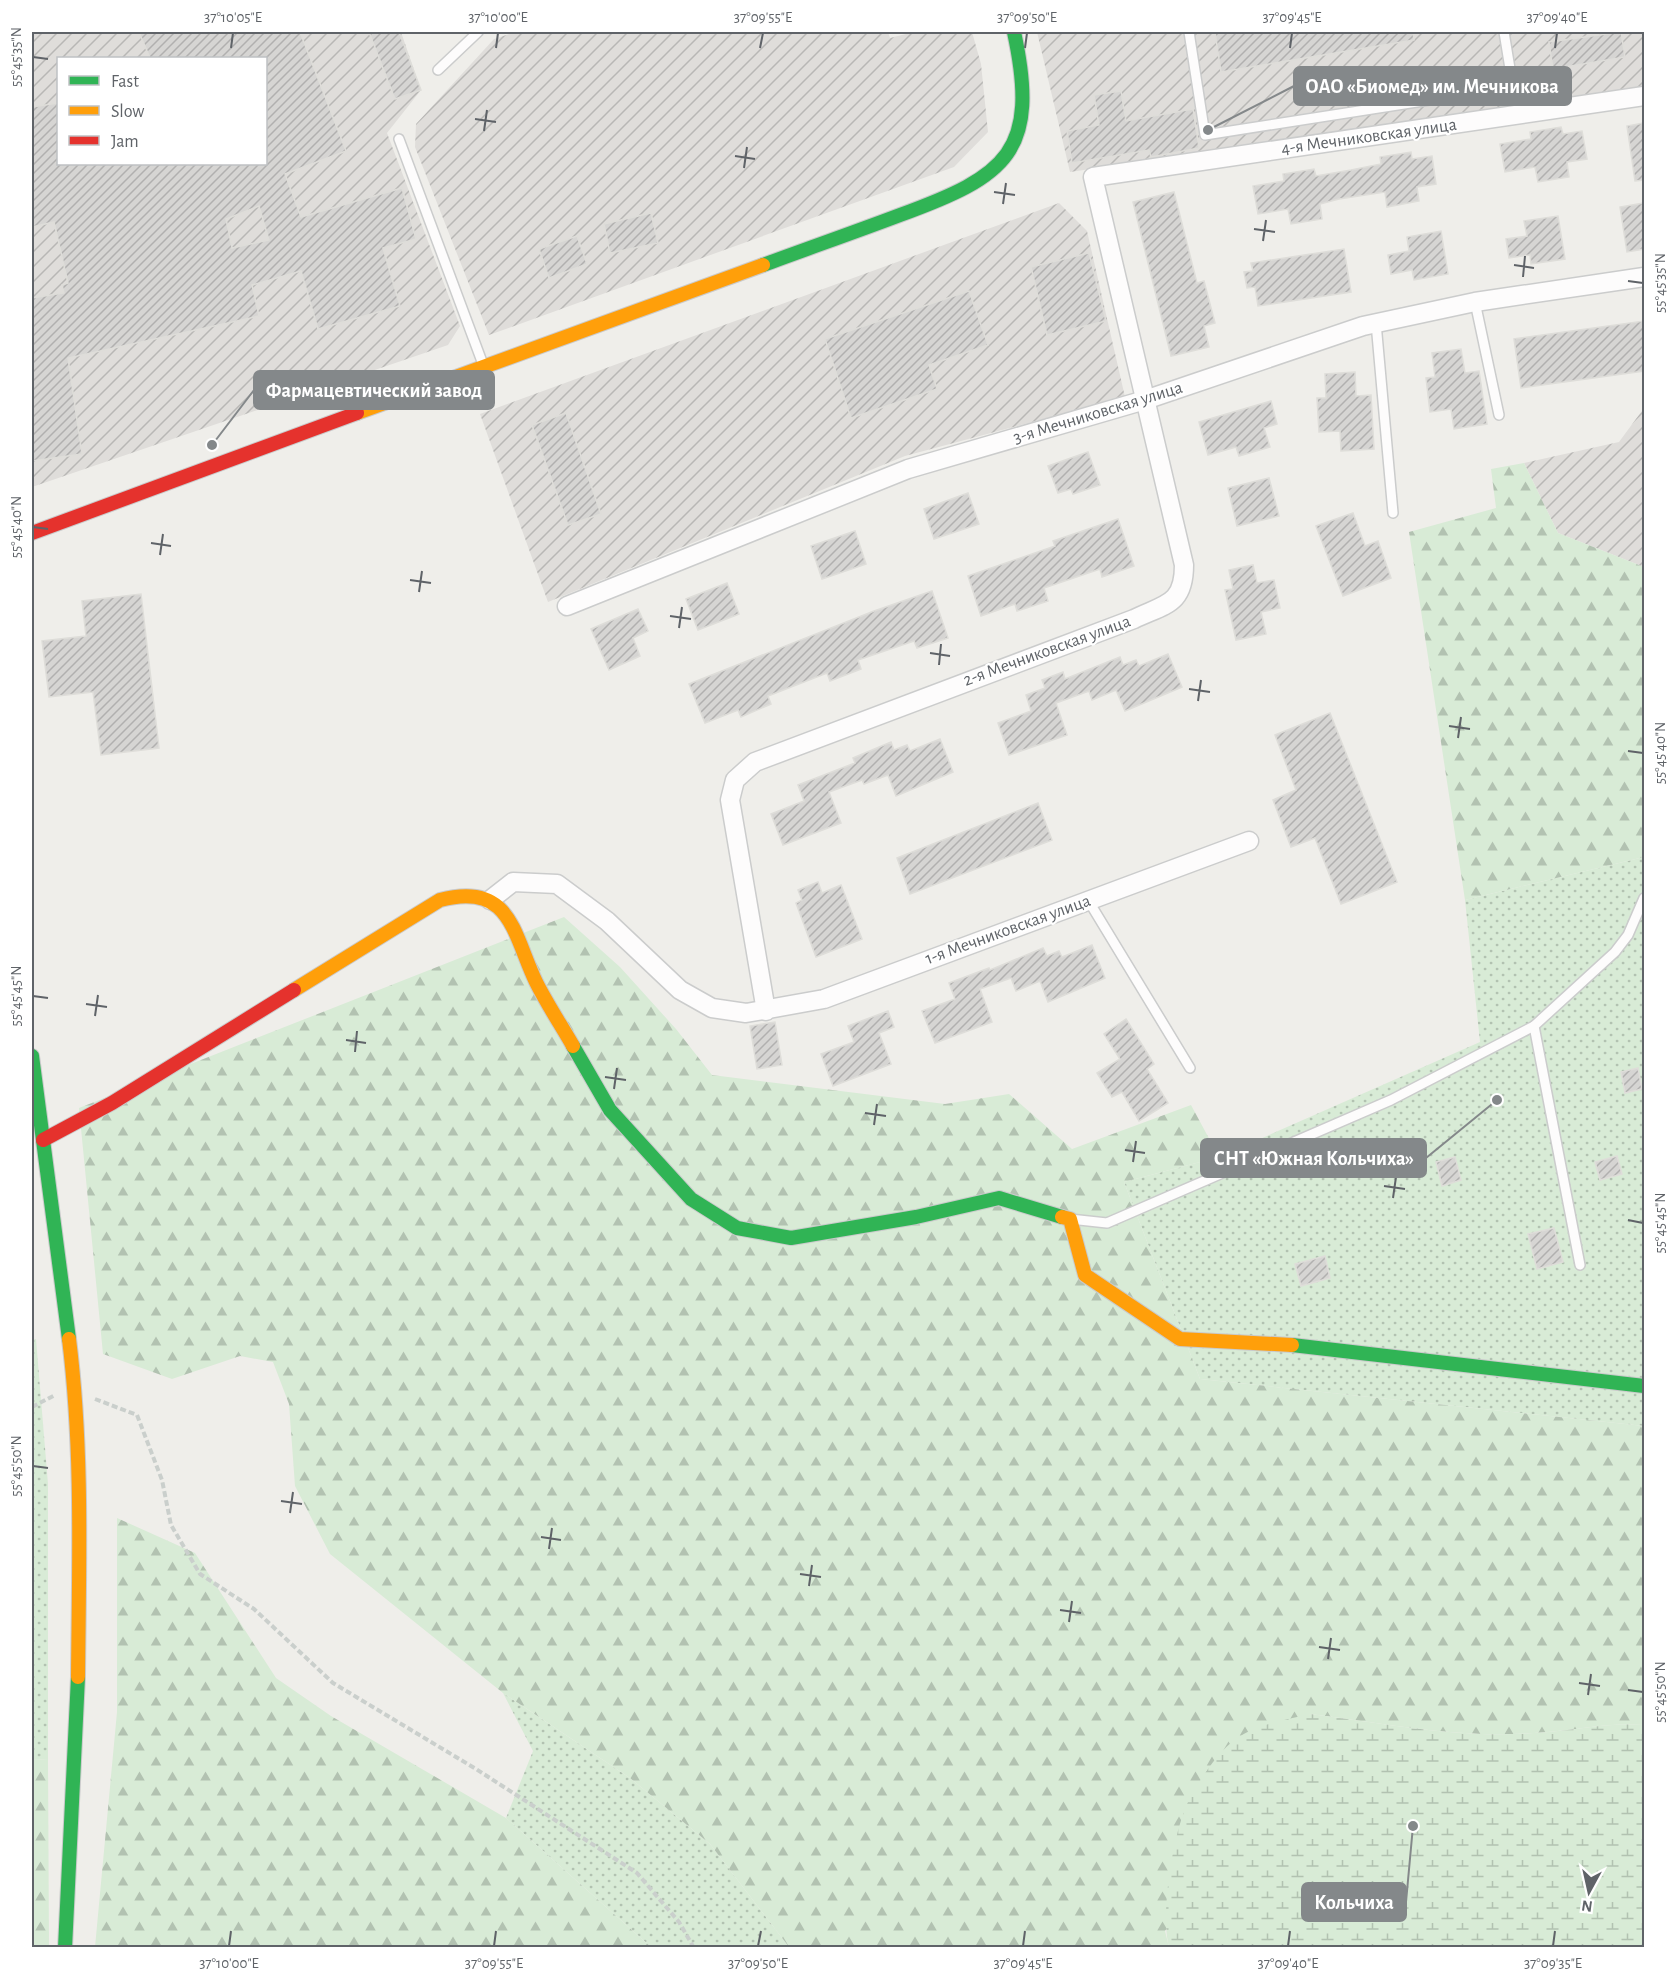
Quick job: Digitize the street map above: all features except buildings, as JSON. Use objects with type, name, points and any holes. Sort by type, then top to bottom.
[{"type":"main road","points":[[32,533],[955,195],[996,169],[1019,133],[1025,80],[1014,32]]},
{"type":"main road","points":[[43,1140],[112,1103],[440,900],[462,894],[490,900],[516,929],[537,982],[610,1110],[691,1199],[737,1228],[791,1238],[916,1217],[999,1198],[1070,1219],[1085,1275],[1180,1339],[1293,1344],[1644,1386]]},
{"type":"main road","points":[[32,1056],[75,1396],[79,1533],[78,1693],[64,1947]]},
{"type":"street","name":"4-я Мечниковская улица","points":[[1094,177],[1644,96]]},
{"type":"street","name":"2-я Мечниковская улица","points":[[766,1011],[730,800],[735,780],[755,762],[1134,619],[1177,598],[1184,584],[1184,565],[1094,177]]},
{"type":"street","name":"3-я Мечниковская улица","points":[[567,606],[908,469],[1145,400],[1376,324],[1475,302],[1644,277]]},
{"type":"street","name":"1-я Мечниковская улица","points":[[490,900],[513,882],[557,884],[607,921],[680,990],[712,1008],[746,1013],[824,999],[1249,840]]},
{"type":"lane","points":[[438,70],[477,32]]},
{"type":"lane","points":[[1189,32],[1205,135],[1513,87],[1504,32]]},
{"type":"lane","points":[[399,139],[484,367]]},
{"type":"lane","points":[[1475,302],[1499,415]]},
{"type":"lane","points":[[1376,324],[1393,513]]},
{"type":"lane","points":[[1070,1219],[1107,1223],[1391,1100],[1534,1026],[1615,952],[1628,935],[1644,898]]},
{"type":"lane","points":[[1088,900],[1190,1068]]},
{"type":"lane","points":[[1534,1026],[1580,1265]]},
{"type":"path","points":[[75,1396],[101,1399],[137,1415],[162,1480],[171,1525],[200,1574],[254,1609],[333,1683],[476,1768],[637,1873],[679,1922],[694,1947]]},
{"type":"shaded area","points":[[32,32],[401,32],[421,90],[387,133],[460,326],[448,345],[32,487]]},
{"type":"shaded area","points":[[515,32],[888,32],[890,38],[914,32],[972,32],[981,64],[988,132],[954,167],[489,335],[415,147],[416,124],[494,39]]},
{"type":"shaded area","points":[[1037,32],[1644,32],[1644,88],[1070,172]]},
{"type":"shaded area","points":[[1059,203],[1087,231],[1125,397],[905,456],[548,602],[480,414]]},
{"type":"shaded area","points":[[1644,408],[1644,567],[1558,533],[1524,463],[1619,442]]},
{"type":"green space","points":[[1524,463],[1558,533],[1644,567],[1644,857],[1465,900],[1409,532],[1496,508],[1491,469]]},
{"type":"green space","points":[[1644,857],[1644,1426],[1200,1379],[1124,1182],[1219,1157],[1480,1042],[1465,900]]},
{"type":"green space","points":[[564,917],[620,967],[676,1029],[712,1075],[945,1104],[1009,1094],[1072,1149],[1191,1105],[1219,1157],[1124,1182],[1200,1379],[1644,1426],[1644,1725],[1630,1724],[1534,1733],[1478,1734],[1310,1714],[1165,1931],[1169,1947],[789,1947],[710,1844],[630,1778],[503,1693],[330,1554],[295,1486],[289,1404],[273,1362],[240,1356],[172,1379],[103,1354],[79,1108]]},
{"type":"green space","points":[[36,1339],[48,1484],[48,1759],[32,1760],[32,1340]]},
{"type":"green space","points":[[117,1518],[195,1553],[276,1678],[331,1716],[506,1818],[651,1947],[95,1947],[117,1712]]},
{"type":"green space","points":[[503,1693],[630,1778],[710,1844],[789,1947],[651,1947],[506,1818],[533,1751]]},
{"type":"green space","points":[[1310,1714],[1478,1734],[1534,1733],[1630,1724],[1644,1725],[1644,1947],[1169,1947],[1166,1915],[1173,1852],[1183,1814],[1198,1784],[1216,1759],[1244,1734],[1262,1726]]},
{"type":"green space","points":[[48,1759],[49,1947],[32,1947],[32,1760]]},
{"type":"traffic: fast","points":[[763,265],[937,201],[967,187],[990,172],[1007,154],[1018,132],[1022,106],[1021,73],[1014,32]]},
{"type":"traffic: fast","points":[[573,1046],[610,1110],[691,1199],[737,1228],[791,1238],[916,1217],[999,1198],[1062,1217]]},
{"type":"traffic: fast","points":[[32,1056],[69,1339]]},
{"type":"traffic: fast","points":[[1292,1345],[1644,1386]]},
{"type":"traffic: fast","points":[[65,1948],[78,1677]]},
{"type":"traffic: slow","points":[[357,413],[763,265]]},
{"type":"traffic: slow","points":[[294,990],[440,900],[464,896],[482,898],[496,905],[506,916],[536,982],[573,1046]]},
{"type":"traffic: slow","points":[[1062,1217],[1070,1219],[1085,1275],[1180,1339],[1292,1345]]},
{"type":"traffic: slow","points":[[69,1339],[78,1466],[78,1677]]},
{"type":"traffic: jam","points":[[32,533],[357,413]]},
{"type":"traffic: jam","points":[[43,1140],[112,1103],[294,990]]},
{"type":"place","name":"ОАО «Биомед» им. Мечникова","points":[[1208,130]]},
{"type":"place","name":"Фармацевтический завод","points":[[212,445]]},
{"type":"place","name":"СНТ «Южная Кольчиха»","points":[[1497,1100]]},
{"type":"place","name":"Кольчиха","points":[[1413,1826]]}]
